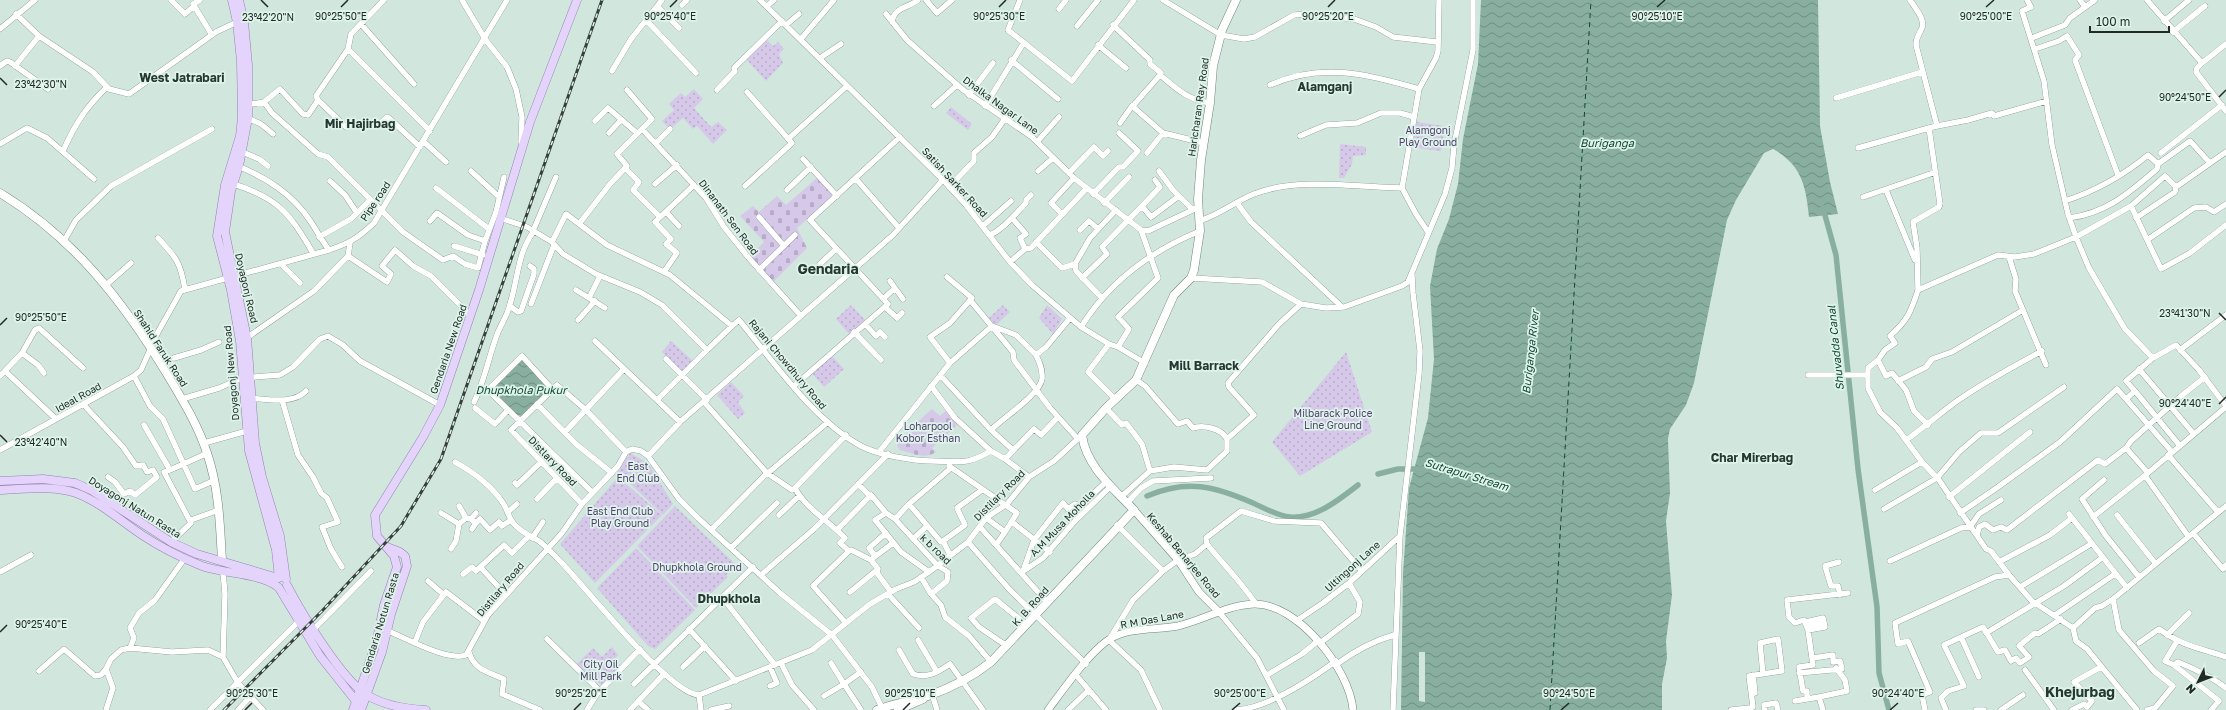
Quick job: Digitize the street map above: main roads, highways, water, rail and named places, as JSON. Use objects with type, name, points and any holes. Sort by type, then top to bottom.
[{"type":"main road","name":"Doyagonj New Road","points":[[232,0],[237,22],[246,118],[217,236],[231,277],[244,339],[249,451],[276,550],[281,582]]},
{"type":"main road","points":[[239,0],[246,41],[246,106]]},
{"type":"main road","name":"Gendaria New Road","points":[[360,708],[359,689],[378,651],[384,605],[397,568],[396,560],[376,534],[375,514],[440,405],[470,315],[521,150],[577,0]]},
{"type":"main road","name":"Haricharan Ray Road","points":[[1134,510],[1088,458],[1080,437],[1106,408],[1136,380],[1145,363],[1174,295],[1193,274],[1200,231],[1196,208],[1200,160],[1210,103],[1213,66],[1221,35],[1236,0]]},
{"type":"main road","name":"Shahid Faruk Road","points":[[0,193],[21,206],[64,240],[106,285],[151,347],[182,399],[208,453],[215,480],[219,510],[222,560]]},
{"type":"main road","points":[[248,402],[258,457],[280,536],[281,582],[298,622],[320,656],[360,708]]},
{"type":"main road","name":"Doyagonj Natun Rasta","points":[[0,481],[43,479],[75,483],[91,490],[171,542],[189,550],[269,575],[281,582]]},
{"type":"main road","name":"Doyagonj Natun Rasta","points":[[0,490],[50,489],[75,493],[99,505],[144,536],[185,558],[223,572],[268,581],[281,582]]},
{"type":"main road","name":"K. B. Road","points":[[884,709],[929,695],[963,681],[991,662],[1027,626],[1117,525],[1134,510]]},
{"type":"main road","name":"Gendaria Notun Rasta","points":[[360,708],[367,695],[378,651],[388,631],[408,566],[405,556],[400,552],[387,547]]},
{"type":"main road","points":[[185,558],[189,550]]},
{"type":"main road","points":[[222,560],[223,572]]},
{"type":"main road","points":[[269,575],[275,572],[278,567]]},
{"type":"main road","points":[[281,582],[313,630],[340,667],[359,689],[367,695],[399,707],[426,710]]},
{"type":"main road","name":"K. B. Road","points":[[898,710],[915,704],[929,695]]},
{"type":"water","name":"Buriganga","points":[[1481,0],[1818,0],[1820,126],[1830,182],[1838,214],[1809,217],[1806,196],[1801,178],[1790,162],[1783,155],[1773,149],[1764,153],[1736,200],[1727,220],[1694,383],[1686,405],[1670,429],[1668,439],[1670,493],[1666,521],[1672,595],[1666,641],[1667,658],[1662,684],[1662,710],[1401,710],[1403,573],[1409,488],[1428,418],[1434,359],[1430,286],[1437,249],[1449,219],[1458,184],[1463,139],[1478,64]]},
{"type":"water","name":"Dhupkhola Pukur","points":[[522,359],[551,389],[524,416],[516,415],[490,390]]},
{"type":"waterway","name":"Shuvadda Canal","points":[[1823,208],[1836,255],[1858,469],[1877,607],[1879,673],[1889,710]]},
{"type":"waterway","name":"Sutrapur Stream","points":[[1378,474],[1398,469],[1421,469]]},
{"type":"waterway","name":"Sutrapur Stream","points":[[1147,496],[1175,488],[1188,486],[1200,487],[1226,492],[1271,512],[1290,517],[1300,517],[1309,515],[1327,507],[1358,485]]},
{"type":"railway","points":[[224,710],[322,611],[401,526],[441,459],[602,0]]},
{"type":"district","name":"West Jatrabari","points":[[182,77]]},
{"type":"district","name":"Alamganj","points":[[1325,86]]},
{"type":"district","name":"Mir Hajirbag","points":[[360,123]]},
{"type":"district","name":"Gendaria","points":[[828,268]]},
{"type":"district","name":"Mill Barrack","points":[[1204,365]]},
{"type":"district","name":"Char Mirerbag","points":[[1752,457]]},
{"type":"district","name":"Dhupkhola","points":[[729,598]]},
{"type":"district","name":"Khejurbag","points":[[2080,691]]},
{"type":"park label","name":"Alamgonj Play Ground","points":[[1428,136]]},
{"type":"park label","name":"Milbarack Police Line Ground","points":[[1333,418]]},
{"type":"park label","name":"Loharpool Kobor Esthan","points":[[928,432]]},
{"type":"park label","name":"East End Club","points":[[638,472]]},
{"type":"park label","name":"East End Club Play Ground","points":[[620,516]]},
{"type":"park label","name":"Dhupkhola Ground","points":[[697,567]]},
{"type":"park label","name":"City Oil Mill Park","points":[[601,670]]},
{"type":"water label","name":"Buriganga River","points":[[1530,352]]}]
